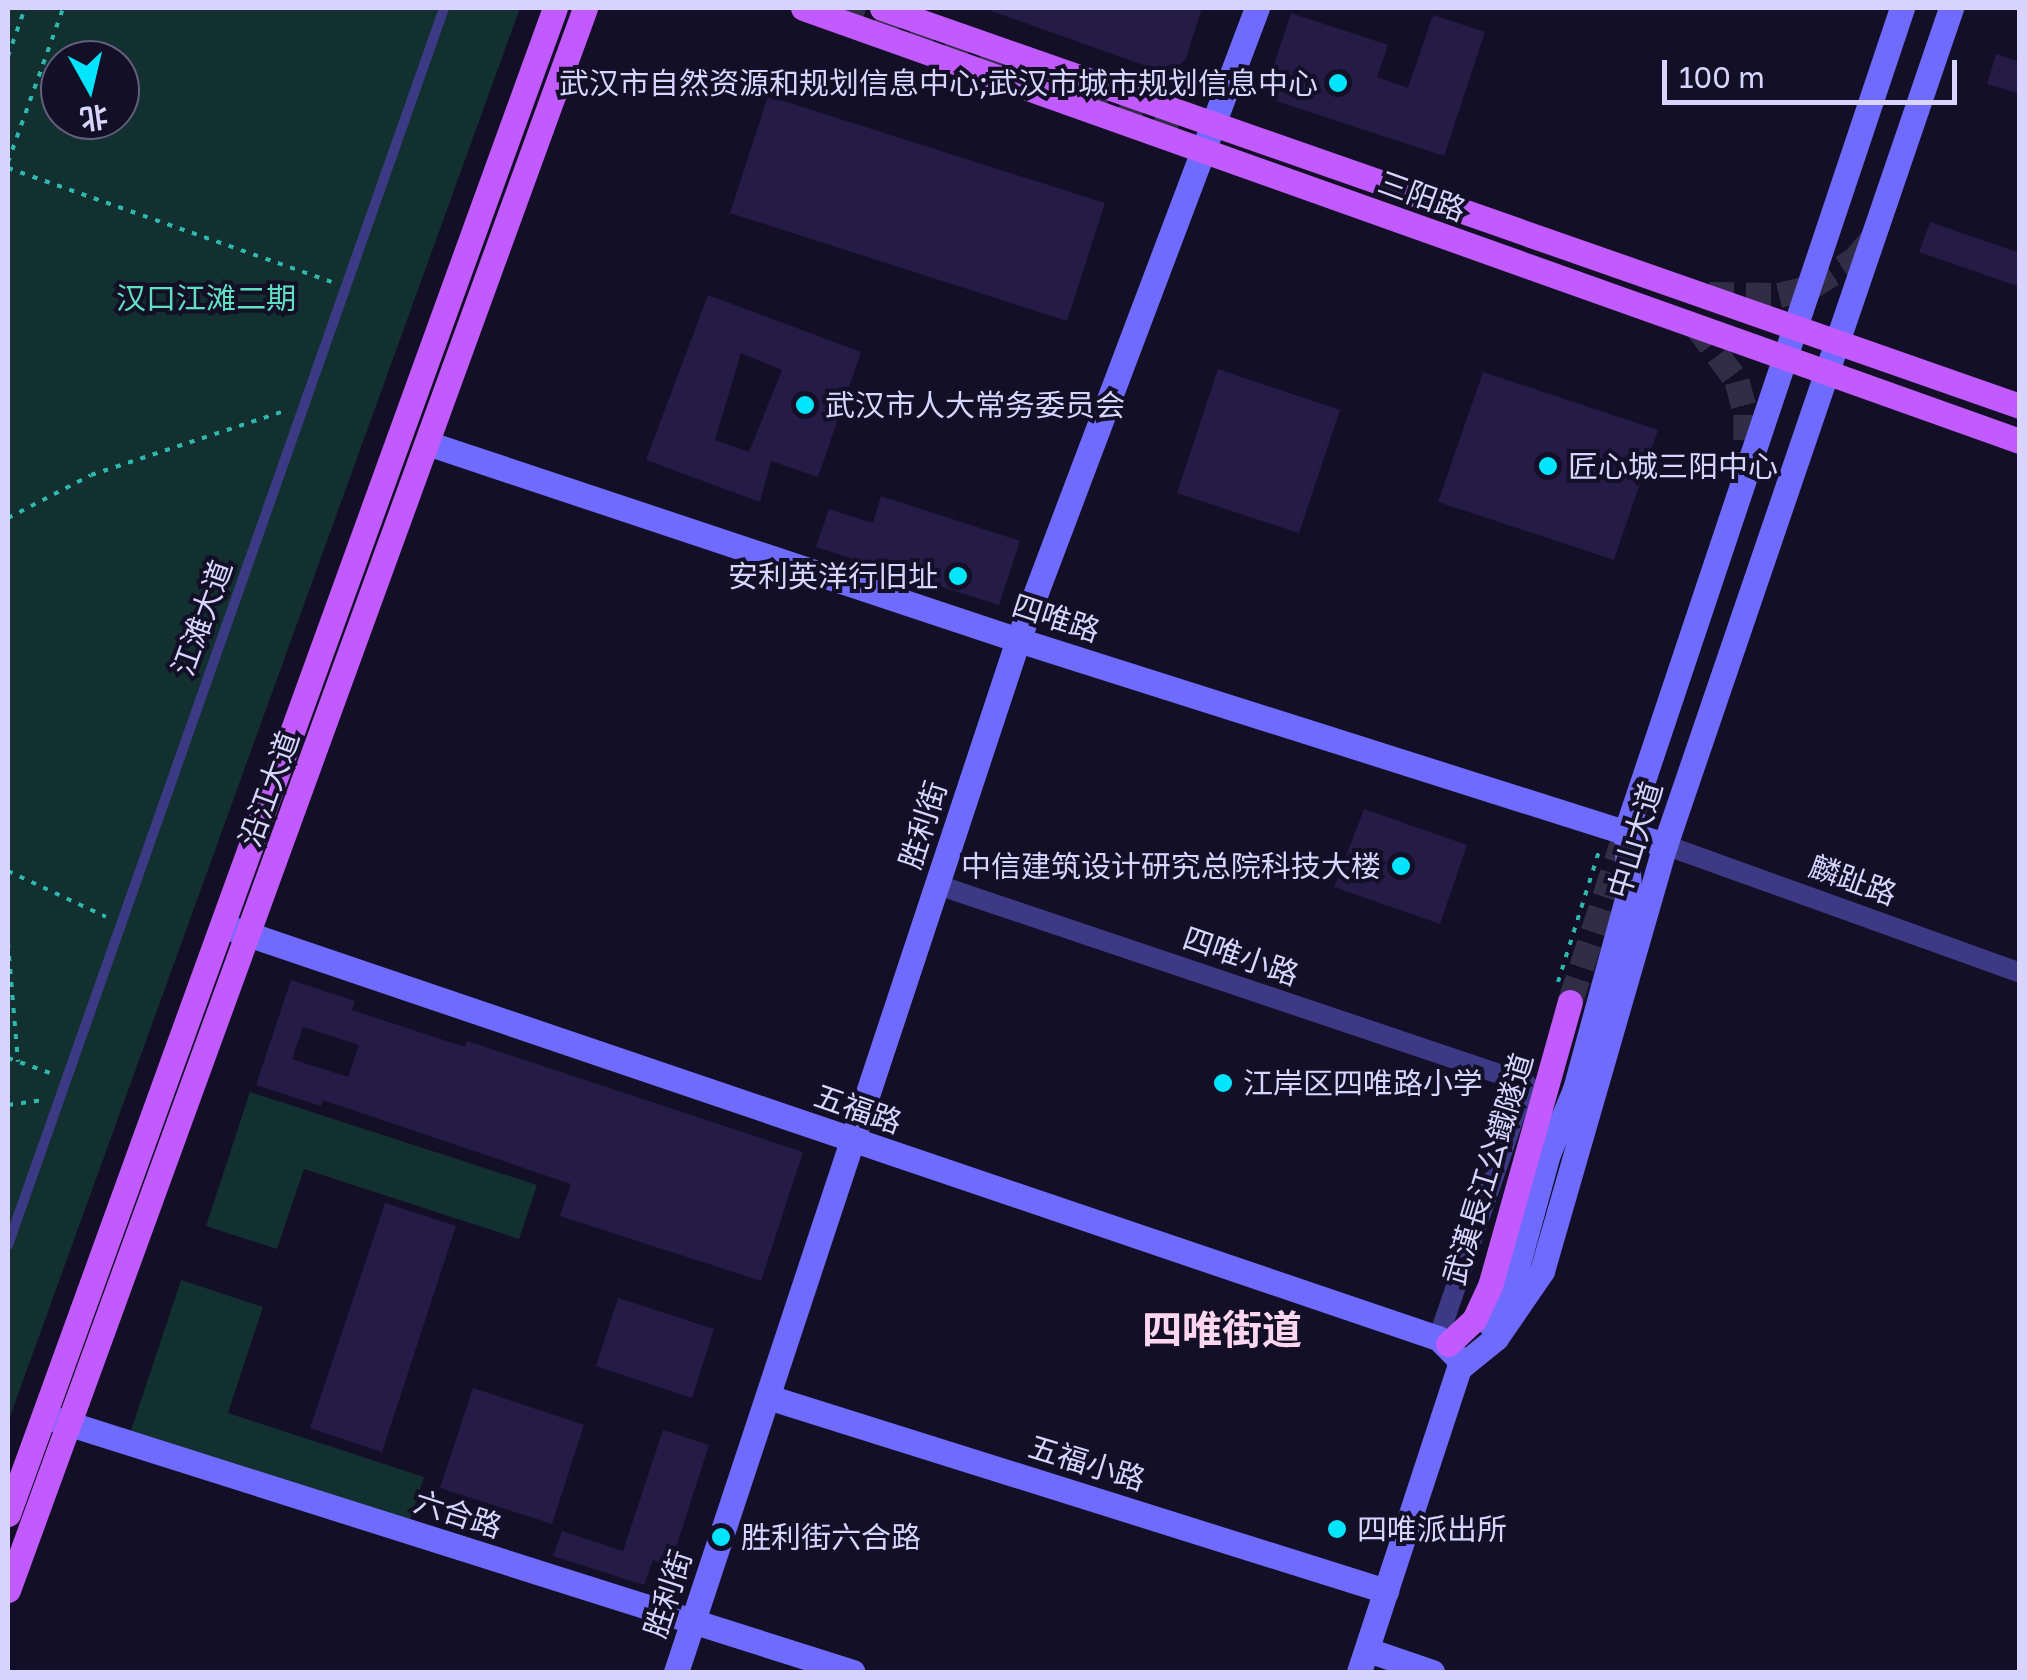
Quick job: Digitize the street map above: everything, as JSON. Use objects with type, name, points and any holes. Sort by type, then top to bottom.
[{"type":"main road","name":"沿江大道","points":[[8,1514],[555,8]]},
{"type":"main road","name":"沿江大道","points":[[8,1590],[430,444],[585,8]]},
{"type":"main road","name":"三阳路","points":[[803,8],[1787,363],[2020,442]]},
{"type":"main road","name":"三阳路","points":[[882,8],[1214,119],[1798,332],[2020,406]]},
{"type":"main road","name":"武漢長江公鐵隧道","points":[[1451,1350],[1474,1320],[1490,1286],[1563,996]]},
{"type":"street","name":"胜利街","points":[[676,1672],[1018,640],[1256,8]]},
{"type":"street","name":"中山大道","points":[[1451,1350],[1496,1314],[1514,1278],[1629,891],[1617,828],[1798,332],[1902,8]]},
{"type":"street","name":"中山大道","points":[[1451,1350],[1496,1338],[1542,1270],[1666,845],[1951,8]]},
{"type":"street","name":"四唯路","points":[[430,444],[1018,640],[1666,845]]},
{"type":"street","name":"麟趾路","points":[[1666,845],[2020,973]]},
{"type":"street","name":"四唯小路","points":[[938,886],[1526,1083]]},
{"type":"street","name":"五福路","points":[[220,925],[1451,1350]]},
{"type":"street","name":"中山大道","points":[[1363,1662],[1526,1083]]},
{"type":"street","name":"五福小路","points":[[768,1396],[1386,1591]]},
{"type":"street","name":"六合路","points":[[43,1416],[853,1672]]},
{"type":"street","points":[[1363,1662],[1432,1672]]},
{"type":"lane","name":"江滩大道","points":[[8,1246],[444,8]]},
{"type":"path","points":[[8,56],[25,8]]},
{"type":"path","points":[[63,8],[8,165],[345,287]]},
{"type":"path","points":[[8,518],[91,475],[304,406]]},
{"type":"path","points":[[1563,996],[1617,828]]},
{"type":"path","points":[[8,871],[119,924]]},
{"type":"path","points":[[8,943],[18,1062]]},
{"type":"path","points":[[8,1058],[66,1079]]},
{"type":"path","points":[[8,1104],[60,1098]]},
{"type":"green space","name":"汉口江滩二期","points":[[8,8],[520,8],[8,1422]]},
{"type":"green space","points":[[250,1092],[537,1185],[519,1239],[304,1169],[277,1249],[206,1226]]},
{"type":"green space","points":[[181,1280],[263,1307],[228,1413],[424,1477],[409,1523],[130,1433]]},
{"type":"building","points":[[983,8],[1202,8],[1186,58],[1176,70],[1160,71]]},
{"type":"building","name":"武汉市自然资源和规划信息中心;武汉市城市规划信息中心","points":[[1291,13],[1388,45],[1377,77],[1408,88],[1433,15],[1485,32],[1444,156],[1276,101],[1285,74],[1272,70]]},
{"type":"building","points":[[1996,54],[2020,62],[2020,94],[1987,84]]},
{"type":"building","points":[[768,96],[1105,203],[1067,321],[730,213]]},
{"type":"building","points":[[1930,222],[2020,253],[2020,287],[1919,252]]},
{"type":"building","name":"武汉市人大常务委员会","points":[[708,295],[861,352],[818,477],[771,461],[760,502],[646,460]],"holes":[[[741,353],[782,370],[749,452],[715,440]]]},
{"type":"building","points":[[1218,369],[1340,410],[1299,533],[1177,493]]},
{"type":"building","name":"匠心城三阳中心","points":[[1483,372],[1658,430],[1614,560],[1438,502]]},
{"type":"building","name":"安利英洋行旧址","points":[[881,496],[1020,541],[999,605],[816,547],[829,509],[873,523]]},
{"type":"building","name":"中信建筑设计研究总院科技大楼","points":[[1364,809],[1467,845],[1440,924],[1334,887]]},
{"type":"building","points":[[291,980],[355,1001],[352,1010],[465,1047],[467,1041],[803,1152],[761,1281],[560,1216],[571,1184],[323,1100],[321,1106],[256,1085]],"holes":[[[303,1027],[359,1045],[348,1077],[292,1059]]]},
{"type":"building","points":[[385,1203],[456,1226],[382,1452],[310,1428]]},
{"type":"building","points":[[618,1298],[714,1329],[692,1398],[596,1366]]},
{"type":"building","points":[[473,1388],[584,1425],[552,1524],[440,1488]]},
{"type":"building","points":[[663,1430],[709,1445],[670,1566],[653,1560],[644,1585],[553,1556],[562,1531],[623,1551]]},
{"type":"tunnel","points":[[840,8],[1186,127]]},
{"type":"tunnel","points":[[1709,294],[1779,295],[1811,287],[1855,259],[1874,236]]},
{"type":"tunnel","points":[[1696,325],[1737,381],[1746,414],[1746,464]]},
{"type":"tunnel","points":[[1570,1002],[1625,835]]},
{"type":"place","name":"武汉市自然资源和规划信息中心;武汉市城市规划信息中心","points":[[1338,83]]},
{"type":"place","name":"武汉市人大常务委员会","points":[[805,405]]},
{"type":"place","name":"匠心城三阳中心","points":[[1548,466]]},
{"type":"place","name":"安利英洋行旧址","points":[[958,576]]},
{"type":"place","name":"中信建筑设计研究总院科技大楼","points":[[1401,866]]},
{"type":"place","name":"江岸区四唯路小学","points":[[1223,1083]]},
{"type":"place","name":"四唯派出所","points":[[1337,1529]]},
{"type":"place","name":"胜利街六合路","points":[[721,1537]]},
{"type":"district","name":"四唯街道","points":[[1222,1329]]}]
